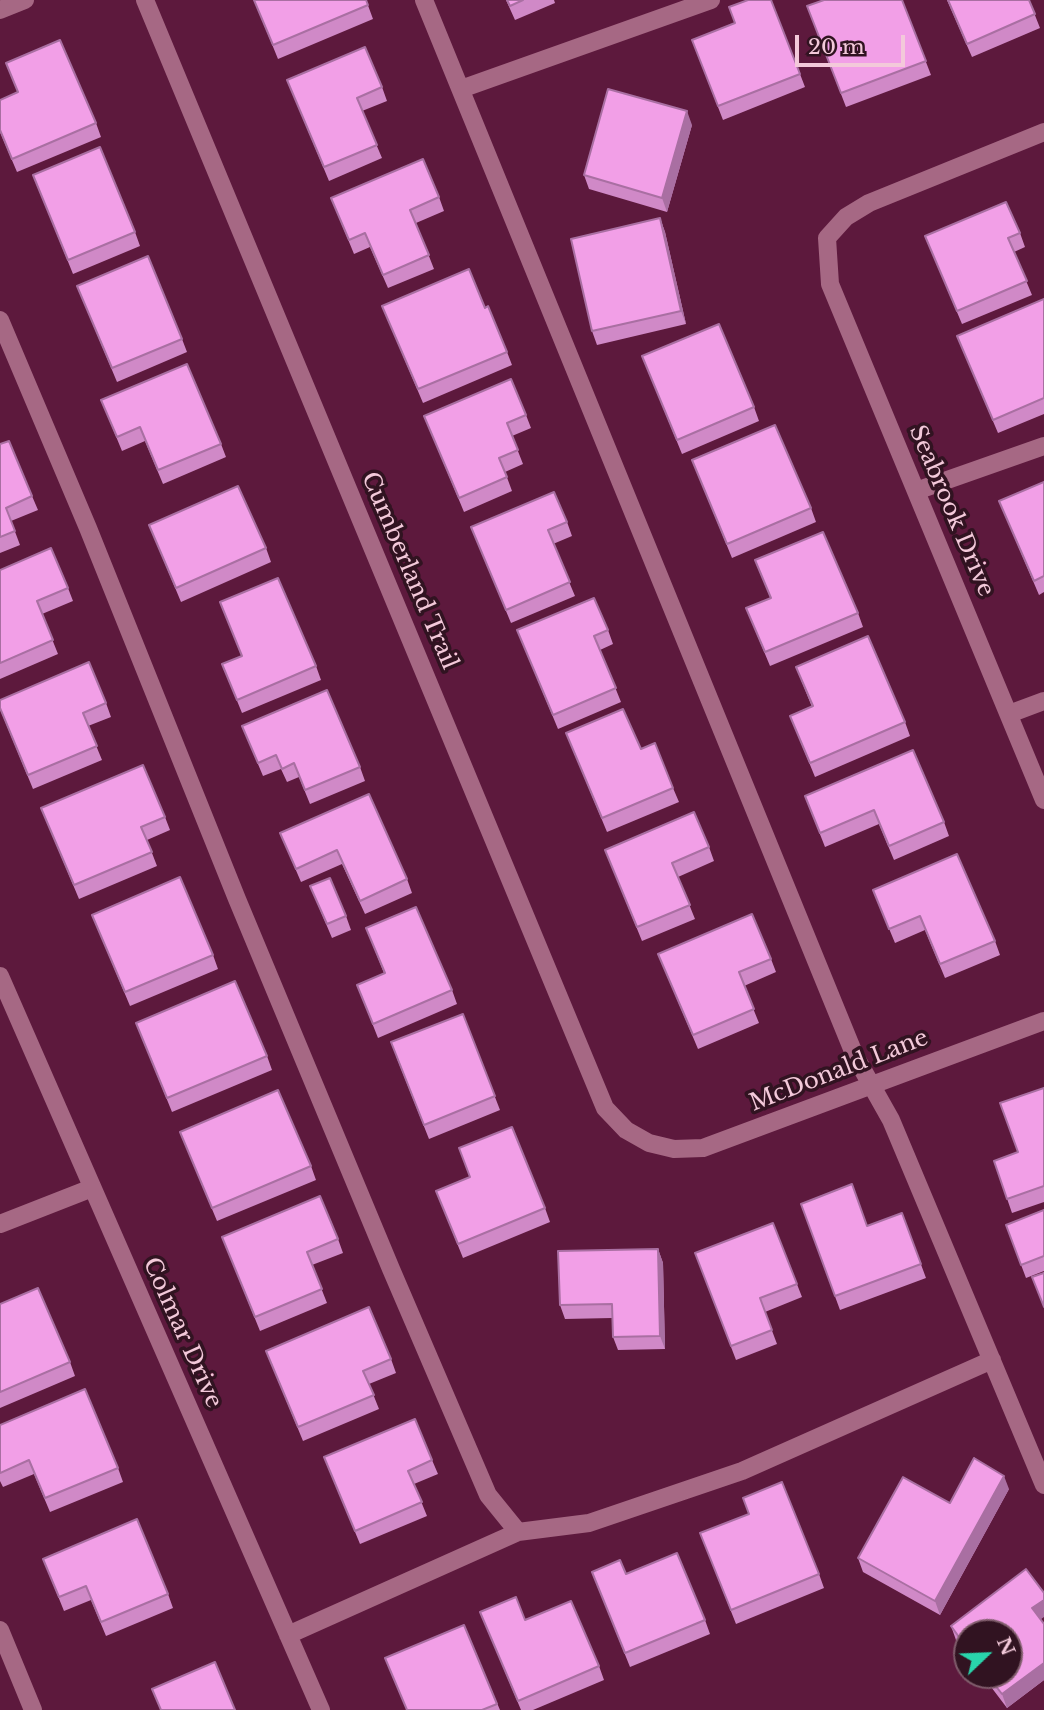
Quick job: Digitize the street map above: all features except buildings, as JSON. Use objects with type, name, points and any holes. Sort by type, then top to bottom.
[{"type":"street","points":[[0,10],[25,0]]},
{"type":"street","name":"Cumberland Trail","points":[[145,0],[605,1108],[626,1130],[649,1143]]},
{"type":"street","points":[[424,0],[855,1056],[891,1119],[1044,1485]]},
{"type":"street","points":[[461,89],[711,0]]},
{"type":"street","name":"Seabrook Drive","points":[[1043,137],[869,203],[846,217],[827,237],[830,284],[1044,800]]},
{"type":"street","points":[[0,320],[407,1306],[488,1495],[518,1532]]},
{"type":"street","points":[[916,491],[1044,446]]},
{"type":"street","points":[[1009,714],[1044,701]]},
{"type":"street","name":"Colmar Drive","points":[[0,976],[321,1710]]},
{"type":"street","name":"McDonald Lane","points":[[649,1143],[674,1149],[703,1148],[1044,1021]]},
{"type":"street","points":[[0,1224],[92,1188]]},
{"type":"street","points":[[288,1635],[518,1532],[589,1522],[742,1471],[992,1360]]},
{"type":"street","points":[[0,1630],[33,1710]]}]
